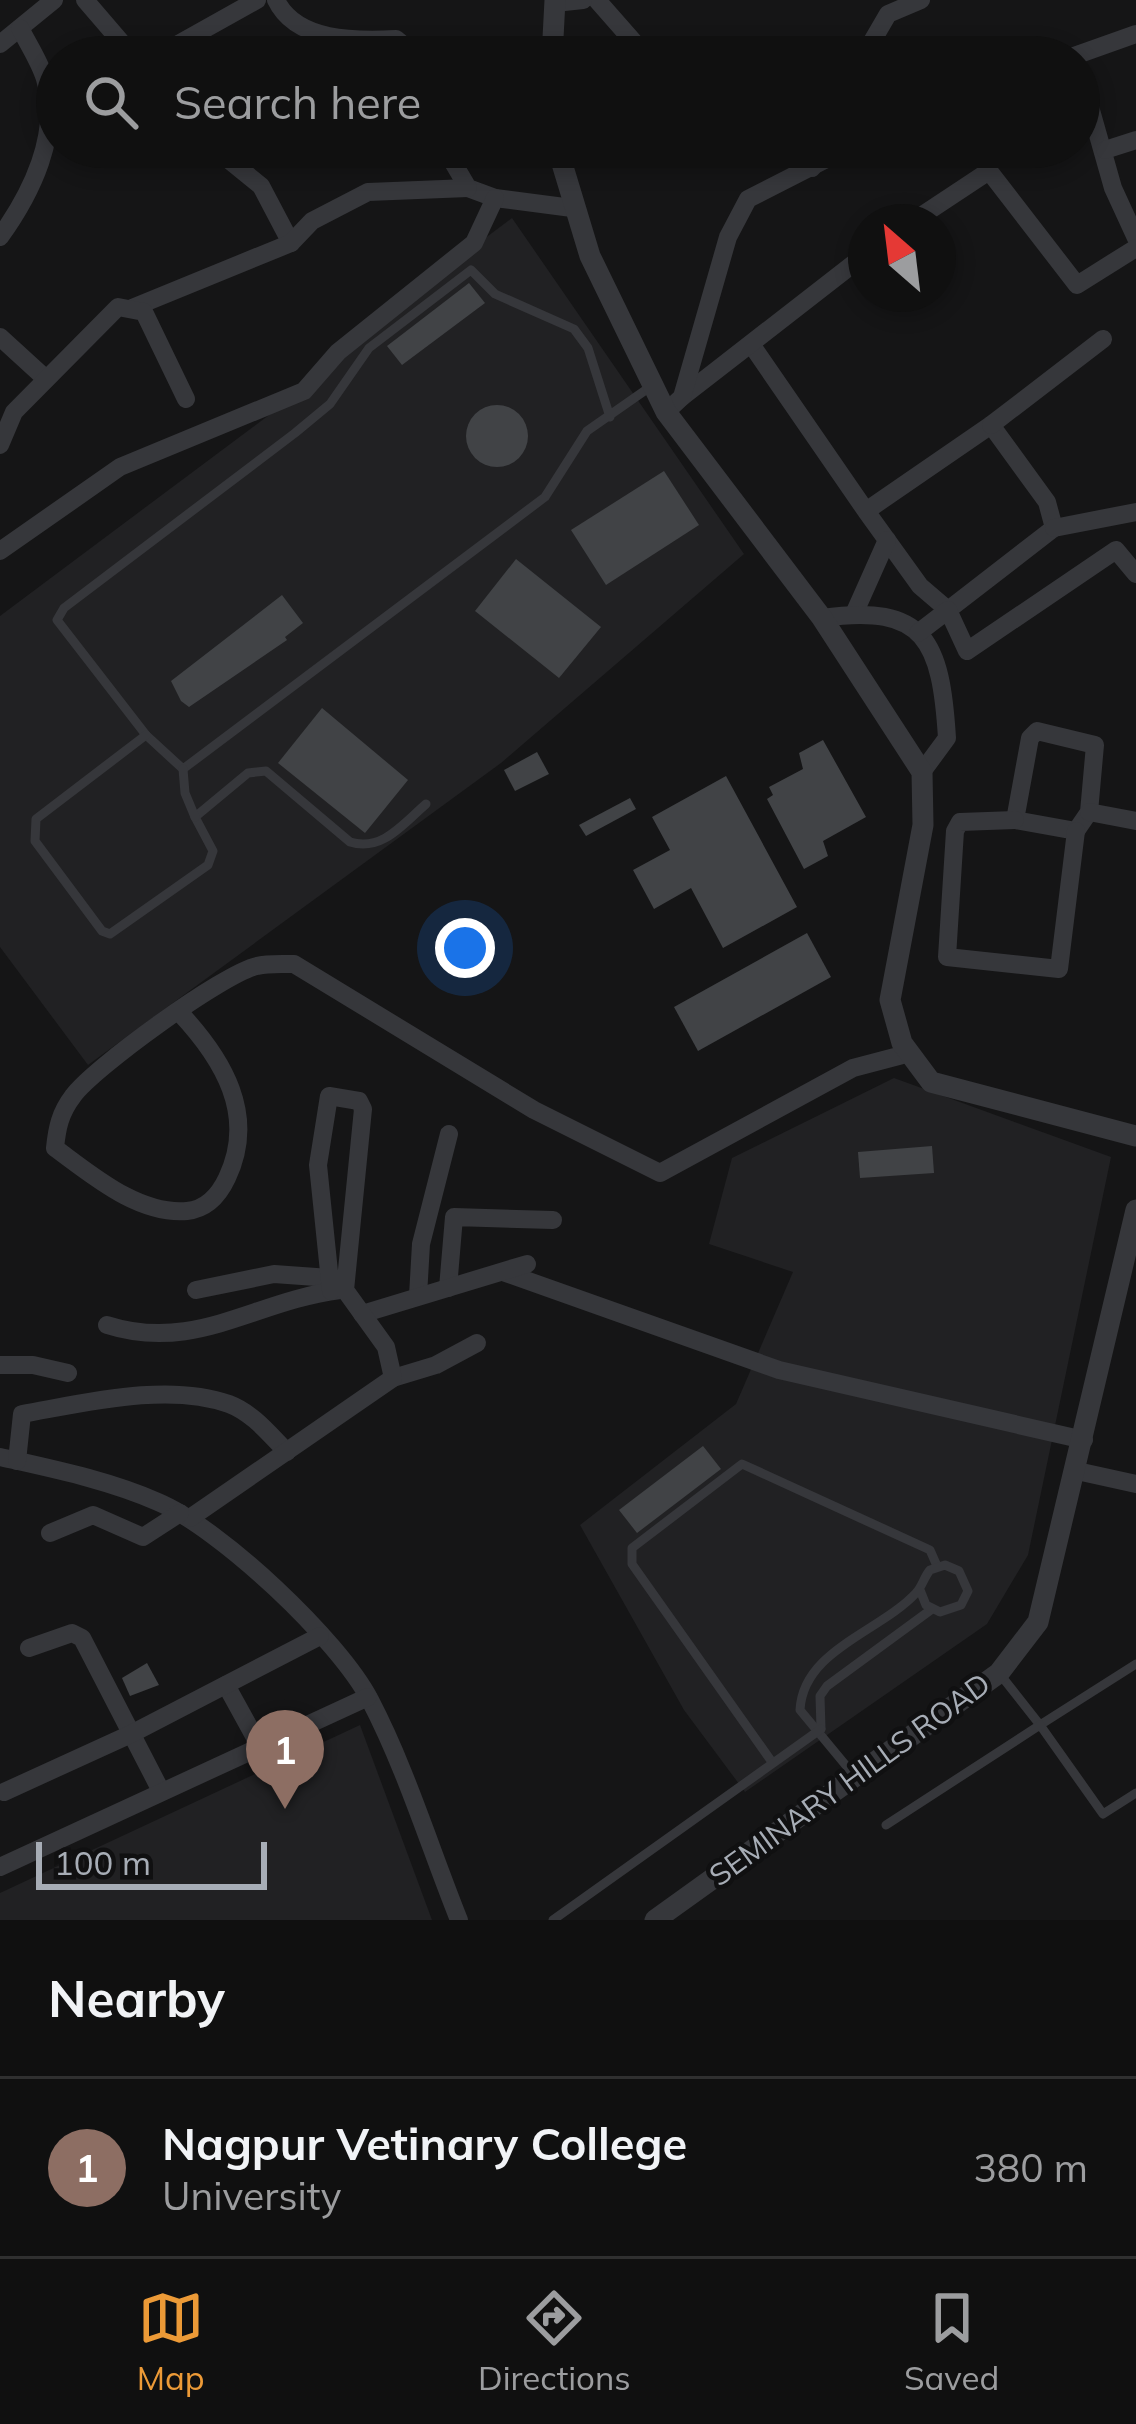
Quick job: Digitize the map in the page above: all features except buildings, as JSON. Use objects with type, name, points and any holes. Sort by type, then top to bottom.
[{"type":"street","points":[[0,44],[54,0]]},
{"type":"street","points":[[85,0],[116,36]]},
{"type":"street","points":[[193,36],[257,0]]},
{"type":"street","points":[[276,0],[300,28],[337,36]]},
{"type":"street","points":[[554,36],[555,2],[583,0]]},
{"type":"street","points":[[597,0],[629,36]]},
{"type":"street","points":[[872,36],[885,7],[921,0]]},
{"type":"street","points":[[20,28],[36,61]]},
{"type":"street","points":[[1100,47],[1136,34]]},
{"type":"street","points":[[1100,134],[1113,188],[1136,238]]},
{"type":"street","points":[[1105,150],[1136,140]]},
{"type":"street","points":[[0,237],[22,206],[37,168]]},
{"type":"street","points":[[239,168],[261,186],[291,243]]},
{"type":"street","points":[[456,168],[468,188]]},
{"type":"street","points":[[562,168],[572,208],[655,384],[674,404],[822,618],[922,772],[923,825],[890,1000],[910,1053],[931,1082],[1136,1136]]},
{"type":"street","points":[[674,404],[728,237],[748,199],[812,168]]},
{"type":"street","points":[[939,204],[989,171],[1077,285],[1136,248]]},
{"type":"street","points":[[132,308],[291,243],[312,221],[368,192],[468,188],[494,198],[572,208]]},
{"type":"street","points":[[0,551],[120,467],[304,391],[338,352],[474,243],[494,198]]},
{"type":"street","points":[[674,404],[848,269]]},
{"type":"street","points":[[0,445],[10,417],[118,308],[144,312],[186,399]]},
{"type":"street","points":[[0,337],[46,379]]},
{"type":"street","points":[[866,511],[991,425],[1103,339]]},
{"type":"street","points":[[753,347],[920,586],[948,610],[967,651],[1116,550],[1136,574]]},
{"type":"street","points":[[991,425],[1047,502],[1054,528]]},
{"type":"street","points":[[918,633],[1054,528],[1136,512]]},
{"type":"street","points":[[854,614],[886,540]]},
{"type":"street","points":[[822,618],[854,614],[900,618],[918,633],[936,662],[947,738],[922,772]]},
{"type":"street","points":[[1015,820],[1030,738],[1037,731],[1095,745],[1089,812],[1076,831],[1059,969],[947,957],[956,873],[951,844],[960,822],[1015,820],[1076,831]]},
{"type":"street","points":[[1089,812],[1136,821]]},
{"type":"street","points":[[180,1012],[237,1096],[241,1132],[221,1190],[206,1206],[185,1211],[146,1204],[55,1148],[58,1122],[75,1093],[180,1012],[220,982],[256,966],[294,964],[534,1110],[660,1173],[854,1069],[910,1053]]},
{"type":"street","points":[[329,1096],[359,1100],[363,1109],[335,1286],[318,1165],[329,1096]]},
{"type":"street","points":[[418,1296],[425,1223],[449,1134]]},
{"type":"street","name":"SEMINARY HILLS ROAD","points":[[656,1920],[999,1673],[1038,1622],[1136,1210]]},
{"type":"street","points":[[448,1288],[454,1217],[554,1220]]},
{"type":"street","points":[[362,1313],[527,1264]]},
{"type":"street","points":[[503,1272],[779,1370],[1084,1440]]},
{"type":"street","points":[[196,1290],[274,1274],[335,1286],[386,1347],[392,1378]]},
{"type":"street","points":[[107,1325],[139,1335],[182,1336],[335,1286]]},
{"type":"street","points":[[50,1533],[93,1515],[143,1537],[287,1452],[392,1378],[436,1365],[477,1343]]},
{"type":"street","points":[[0,1365],[33,1364],[68,1373]]},
{"type":"street","points":[[287,1452],[255,1420],[230,1405],[180,1397],[92,1402],[22,1414],[9,1459],[89,1477],[185,1515],[320,1636],[368,1697],[459,1920]]},
{"type":"street","points":[[1077,1471],[1136,1484]]},
{"type":"street","points":[[29,1648],[72,1633],[82,1638],[161,1791]]},
{"type":"street","points":[[4,1792],[131,1734],[320,1636]]},
{"type":"street","points":[[226,1685],[259,1745]]},
{"type":"street","points":[[0,1867],[368,1697]]},
{"type":"lane","points":[[146,735],[36,819],[35,841],[102,931],[118,933],[213,858],[195,817],[183,769],[146,735],[57,620],[64,608],[330,404],[369,348],[471,270],[495,294],[574,329],[588,348],[610,417]]},
{"type":"lane","points":[[183,769],[545,497],[587,431],[655,384]]},
{"type":"lane","points":[[195,817],[259,770],[350,842],[366,847],[382,842],[426,804]]},
{"type":"lane","points":[[772,1762],[632,1564],[632,1548],[742,1464],[930,1550],[937,1566]]},
{"type":"lane","points":[[854,1775],[821,1729],[800,1710],[809,1677],[920,1590],[925,1576],[937,1566]]},
{"type":"lane","points":[[821,1729],[820,1696],[827,1686],[932,1610],[955,1610],[968,1592],[959,1570],[937,1566]]},
{"type":"lane","points":[[920,1590],[932,1610]]},
{"type":"lane","points":[[886,1826],[1136,1664]]},
{"type":"lane","points":[[999,1673],[1103,1814],[1136,1793]]},
{"type":"lane","points":[[553,1920],[821,1729]]},
{"type":"shaded area","points":[[512,218],[744,554],[501,763],[88,1065],[0,947],[0,616],[297,394],[332,353]]},
{"type":"shaded area","points":[[894,1078],[1111,1157],[1028,1555],[987,1624],[745,1792],[684,1710],[580,1525],[736,1404],[793,1272],[709,1244],[732,1158]]},
{"type":"shaded area","points":[[360,1725],[432,1920],[0,1920],[0,1893]]},
{"type":"place","name":"Nagpur Vetinary College","points":[[285,1809]]}]
